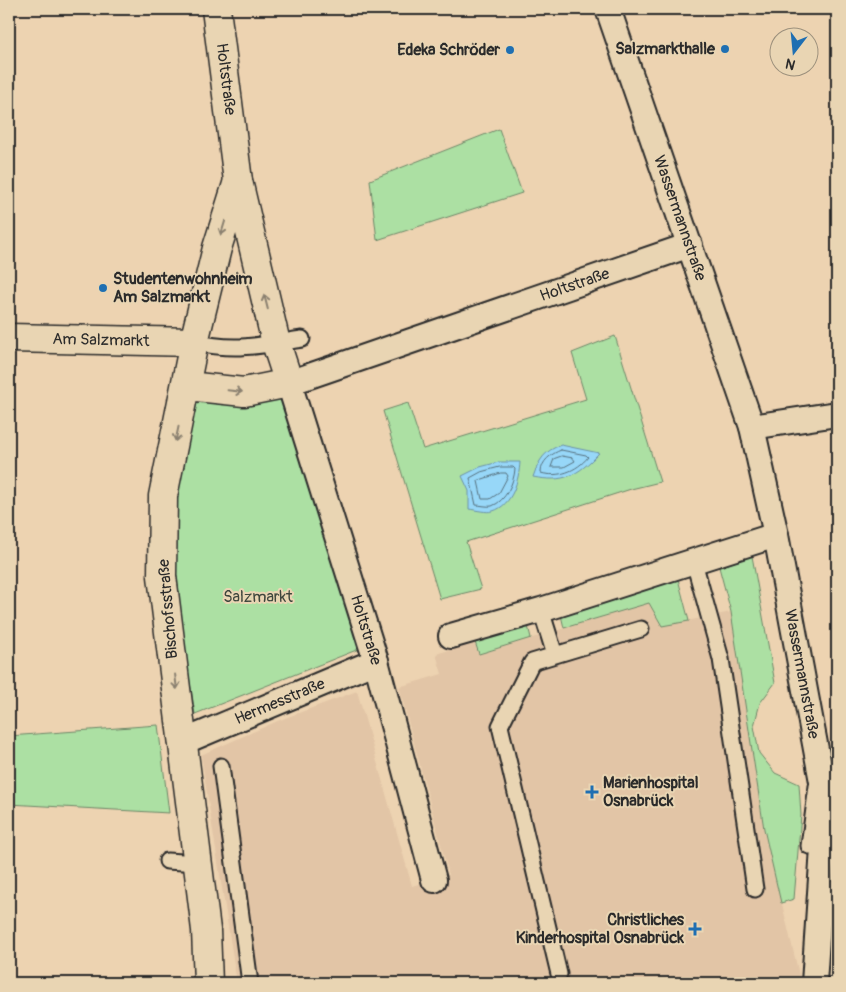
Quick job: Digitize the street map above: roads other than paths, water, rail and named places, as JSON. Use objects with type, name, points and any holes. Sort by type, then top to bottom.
[{"type":"street","name":"Holtstraße","points":[[216,9],[238,181],[276,343],[376,661],[434,880]]},
{"type":"street","name":"Wassermannstraße","points":[[608,9],[752,427],[776,536],[826,804],[814,983]]},
{"type":"street","name":"Bischofsstraße","points":[[208,983],[206,930],[162,576],[164,496],[187,386],[194,342],[217,248],[238,181]]},
{"type":"street","name":"Holtstraße","points":[[289,383],[690,245]]},
{"type":"street","name":"Am Salzmarkt","points":[[9,338],[194,342]]},
{"type":"street","points":[[187,386],[244,392],[289,383]]},
{"type":"street","points":[[752,427],[837,414]]},
{"type":"street","points":[[451,636],[542,610],[776,536]]},
{"type":"street","name":"Hermesstraße","points":[[183,742],[376,661]]},
{"type":"lane","points":[[194,342],[217,348],[248,348],[302,339]]},
{"type":"lane","points":[[694,562],[721,659],[755,889]]},
{"type":"lane","points":[[542,610],[555,655]]},
{"type":"lane","points":[[559,974],[500,726],[532,662],[641,629]]},
{"type":"lane","points":[[221,766],[250,983]]},
{"type":"lane","points":[[809,846],[819,767]]},
{"type":"lane","points":[[167,861],[198,863]]},
{"type":"water","points":[[561,445],[599,453],[584,467],[569,476],[553,479],[533,477],[546,453]]},
{"type":"water","points":[[499,462],[520,462],[514,491],[506,503],[491,512],[469,509],[469,491],[462,476],[480,467]]},
{"type":"place","name":"Salzmarkthalle","points":[[725,49]]},
{"type":"place","name":"Edeka Schröder","points":[[510,50]]},
{"type":"place","name":"Studentenwohnheim Am Salzmarkt","points":[[103,288]]},
{"type":"place","name":"Marienhospital Osnabrück","points":[[592,792]]},
{"type":"place","name":"Christliches Kinderhospital Osnabrück","points":[[695,929]]},
{"type":"park label","name":"Salzmarkt","points":[[258,597]]}]
